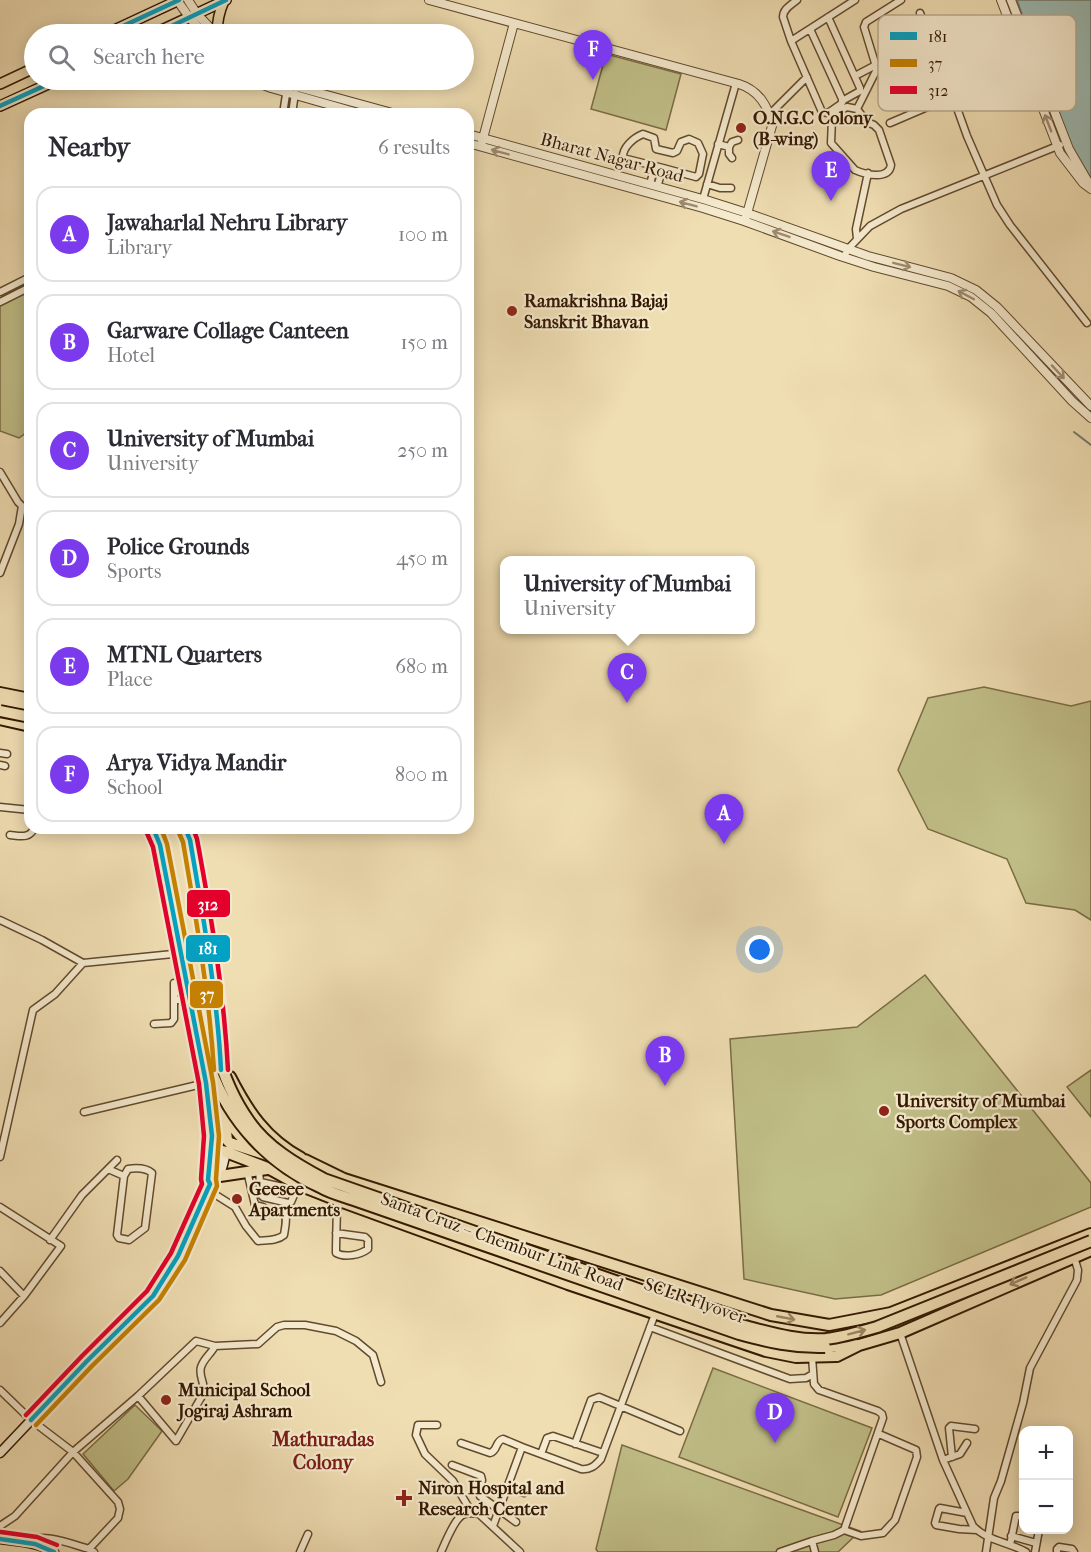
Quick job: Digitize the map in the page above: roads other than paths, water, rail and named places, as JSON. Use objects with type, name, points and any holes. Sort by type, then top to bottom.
[{"type":"highway","points":[[0,693],[24,698]]},
{"type":"highway","points":[[0,701],[24,707]]},
{"type":"highway","points":[[0,711],[24,721]]},
{"type":"highway","points":[[0,719],[24,722]]},
{"type":"highway","points":[[155,834],[160,845],[206,1083],[212,1149]]},
{"type":"highway","name":"SCLR Flyover","points":[[166,834],[173,851],[201,1030],[211,1070],[242,1128],[263,1150],[288,1170],[320,1188],[739,1334],[783,1346],[803,1348],[859,1345]]},
{"type":"highway","points":[[176,834],[182,848],[211,1028],[220,1066],[233,1096],[250,1122],[270,1143],[294,1162],[324,1179],[741,1325],[804,1339],[844,1336],[877,1327],[1090,1241]]},
{"type":"highway","points":[[187,834],[190,840],[209,952],[220,1045],[226,1152]]},
{"type":"highway","points":[[220,1045],[229,1074],[243,1102],[265,1132],[307,1161],[295,1190]]},
{"type":"highway","points":[[222,1091],[228,1118],[238,1133],[251,1146],[279,1159]]},
{"type":"highway","name":"Santa Cruz – Chembur Link Road","points":[[212,1136],[279,1159],[307,1161],[344,1179],[771,1315],[829,1325],[891,1313],[1090,1241]]},
{"type":"highway","name":"Santa Cruz – Chembur Link Road","points":[[212,1149],[226,1152],[265,1169],[295,1190],[337,1200],[568,1284],[766,1351],[796,1357],[837,1356],[859,1345],[900,1333],[1074,1257],[1090,1241]]},
{"type":"highway","points":[[220,1176],[265,1169]]},
{"type":"highway","points":[[568,1284],[578,1254]]},
{"type":"main road","points":[[127,24],[178,0]]},
{"type":"main road","points":[[174,24],[225,0]]},
{"type":"main road","points":[[217,24],[225,0]]},
{"type":"main road","points":[[0,84],[24,73]]},
{"type":"main road","points":[[0,106],[35,90]]},
{"type":"main road","points":[[209,1187],[212,1149]]},
{"type":"main road","points":[[0,1453],[162,1285],[174,1267],[209,1187],[220,1176],[226,1152]]},
{"type":"main road","points":[[0,1539],[54,1552]]},
{"type":"street","points":[[178,0],[204,24]]},
{"type":"street","points":[[188,0],[198,24]]},
{"type":"street","points":[[429,0],[736,83],[753,90],[770,114],[772,126],[744,221]]},
{"type":"street","points":[[797,0],[783,13],[783,17],[822,112],[828,113],[842,101],[860,91],[828,17]]},
{"type":"street","points":[[791,41],[855,0]]},
{"type":"street","points":[[855,76],[874,66],[875,63],[864,24],[901,0]]},
{"type":"street","points":[[1001,0],[1007,15]]},
{"type":"street","points":[[1011,0],[1016,15]]},
{"type":"street","points":[[482,142],[514,23]]},
{"type":"street","points":[[810,29],[842,101]]},
{"type":"street","points":[[857,109],[877,69]]},
{"type":"street","points":[[770,114],[807,77]]},
{"type":"street","points":[[703,199],[736,83]]},
{"type":"street","points":[[286,108],[291,90]]},
{"type":"street","points":[[291,90],[292,108]]},
{"type":"street","points":[[291,90],[344,108]]},
{"type":"street","points":[[291,90],[370,108]]},
{"type":"street","points":[[847,107],[857,109],[867,122],[879,130],[891,165],[887,173],[880,175],[855,170],[831,143],[832,120],[835,112],[847,107]]},
{"type":"street","points":[[890,123],[918,111]]},
{"type":"street","points":[[958,111],[997,205],[1087,323]]},
{"type":"street","points":[[1043,111],[1060,153],[1071,160]]},
{"type":"street","points":[[1054,111],[1071,160],[1083,183],[1091,188]]},
{"type":"street","points":[[643,134],[654,138],[656,149],[673,153],[681,142],[689,139],[698,143],[703,154],[699,174],[696,177],[663,168],[623,158],[624,149],[637,136],[643,134]]},
{"type":"street","name":"Bharat Nagar Road","points":[[474,137],[482,142],[744,221],[844,257],[866,260]]},
{"type":"street","points":[[732,158],[729,154],[729,147],[732,142],[738,140]]},
{"type":"street","name":"Bharat Nagar Road","points":[[474,143],[482,142],[703,199],[811,235],[848,249],[866,260]]},
{"type":"street","points":[[844,257],[848,249],[870,226],[901,208],[1066,143]]},
{"type":"street","points":[[718,144],[729,147]]},
{"type":"street","points":[[654,186],[655,166]]},
{"type":"street","points":[[654,186],[663,168]]},
{"type":"street","points":[[857,239],[856,229],[868,173]]},
{"type":"street","points":[[707,184],[720,188],[731,188]]},
{"type":"street","points":[[807,244],[811,235]]},
{"type":"street","points":[[866,260],[951,278],[976,290],[997,307],[1076,397],[1091,418]]},
{"type":"street","points":[[0,292],[24,280]]},
{"type":"street","points":[[0,302],[24,290]]},
{"type":"street","points":[[1076,397],[1091,406]]},
{"type":"street","points":[[0,472],[22,506],[19,524],[0,573]]},
{"type":"street","points":[[0,807],[24,809]]},
{"type":"street","points":[[10,835],[26,836],[30,834]]},
{"type":"street","points":[[0,920],[83,963],[209,952]]},
{"type":"street","points":[[0,1157],[33,1010],[55,994],[83,963]]},
{"type":"street","points":[[154,1024],[171,1023],[174,1019],[174,983]]},
{"type":"street","points":[[174,1000],[190,1000]]},
{"type":"street","points":[[84,1112],[206,1083]]},
{"type":"street","points":[[50,1240],[82,1195],[117,1160]]},
{"type":"street","points":[[133,1168],[149,1170],[152,1173],[145,1228],[129,1240],[119,1238],[117,1235],[124,1176],[128,1169],[133,1168]]},
{"type":"street","points":[[108,1169],[124,1176]]},
{"type":"street","points":[[260,1182],[295,1190],[293,1200],[288,1203],[261,1195],[260,1182],[265,1169]]},
{"type":"street","points":[[209,1187],[228,1204],[235,1207],[258,1241],[282,1237],[286,1215],[280,1210],[270,1214],[262,1206],[255,1205],[247,1171]]},
{"type":"street","points":[[336,1233],[365,1237],[368,1240],[368,1249],[361,1254],[340,1256],[336,1253],[336,1233],[337,1200]]},
{"type":"street","points":[[0,1207],[61,1246],[24,1296],[0,1323]]},
{"type":"street","points":[[986,1552],[994,1498],[1023,1403],[1030,1368],[1077,1280],[1078,1270],[1074,1257]]},
{"type":"street","points":[[0,1271],[24,1296]]},
{"type":"street","points":[[461,1443],[490,1453],[503,1439],[581,1469],[587,1470],[595,1466],[601,1460],[655,1314]]},
{"type":"street","points":[[0,1526],[15,1516],[73,1452],[138,1396],[196,1341],[215,1346],[258,1344],[277,1327],[284,1325],[305,1325],[336,1330],[356,1341],[373,1355],[381,1382]]},
{"type":"street","points":[[650,1327],[790,1379],[806,1378],[813,1374]]},
{"type":"street","points":[[900,1333],[943,1460],[967,1513],[977,1530],[988,1537],[1026,1552]]},
{"type":"street","points":[[138,1396],[176,1441],[202,1396],[204,1383],[200,1374],[201,1367],[215,1346]]},
{"type":"street","points":[[780,1552],[844,1530],[883,1418],[882,1414],[819,1390],[814,1384],[812,1357]]},
{"type":"street","points":[[0,1390],[31,1420],[73,1452],[118,1502],[120,1509],[118,1518],[92,1551],[55,1539],[40,1537],[20,1542]]},
{"type":"street","points":[[575,1444],[591,1400],[599,1397],[680,1431]]},
{"type":"street","points":[[437,1425],[418,1425],[416,1435],[425,1454],[453,1481],[472,1513]]},
{"type":"street","points":[[952,1457],[949,1428],[952,1425],[975,1429]]},
{"type":"street","points":[[844,1530],[861,1536],[883,1533],[895,1520],[918,1457],[916,1450],[879,1434]]},
{"type":"street","points":[[541,1454],[546,1441],[553,1436],[603,1453]]},
{"type":"street","points":[[943,1460],[960,1454],[967,1443]]},
{"type":"street","points":[[493,1526],[522,1447]]},
{"type":"street","points":[[452,1464],[481,1476],[478,1493],[480,1497],[516,1522]]},
{"type":"street","points":[[508,1488],[524,1493]]},
{"type":"street","points":[[967,1513],[940,1508],[936,1526],[977,1530]]},
{"type":"street","points":[[441,1552],[459,1517],[472,1513],[479,1514],[520,1552]]},
{"type":"street","points":[[1010,1545],[1016,1516],[1019,1516]]},
{"type":"street","points":[[300,1552],[308,1534]]},
{"type":"street","points":[[1035,1552],[1038,1534]]},
{"type":"street","points":[[1011,1536],[1036,1543]]},
{"type":"street","points":[[812,1541],[815,1552]]},
{"type":"street","points":[[1057,1552],[1059,1547],[1072,1549],[1074,1552]]},
{"type":"water","points":[[1017,0],[1091,0],[1091,178],[1065,135],[1056,111],[1076,111],[1076,15],[1022,15]]},
{"type":"waterway","points":[[1074,432],[1091,445]]},
{"type":"place","name":"Arya Vidya Mandir","points":[[593,80]]},
{"type":"place","name":"O.N.G.C Colony (B-wing)","points":[[741,128]]},
{"type":"place","name":"MTNL Quarters","points":[[831,201]]},
{"type":"place","name":"Ramakrishna Bajaj Sanskrit Bhavan","points":[[512,311]]},
{"type":"place","name":"University of Mumbai","points":[[627,703]]},
{"type":"place","name":"Jawaharlal Nehru Library","points":[[724,844]]},
{"type":"place","name":"Garware Collage Canteen","points":[[665,1086]]},
{"type":"place","name":"University of Mumbai Sports Complex","points":[[884,1111]]},
{"type":"place","name":"Geesee Apartments","points":[[237,1199]]},
{"type":"place","name":"Municipal School Jogiraj Ashram","points":[[166,1400]]},
{"type":"place","name":"Police Grounds","points":[[775,1443]]},
{"type":"place","name":"Niron Hospital and Research Center","points":[[404,1498]]},
{"type":"district","name":"Mathuradas Colony","points":[[323,1450]]}]
